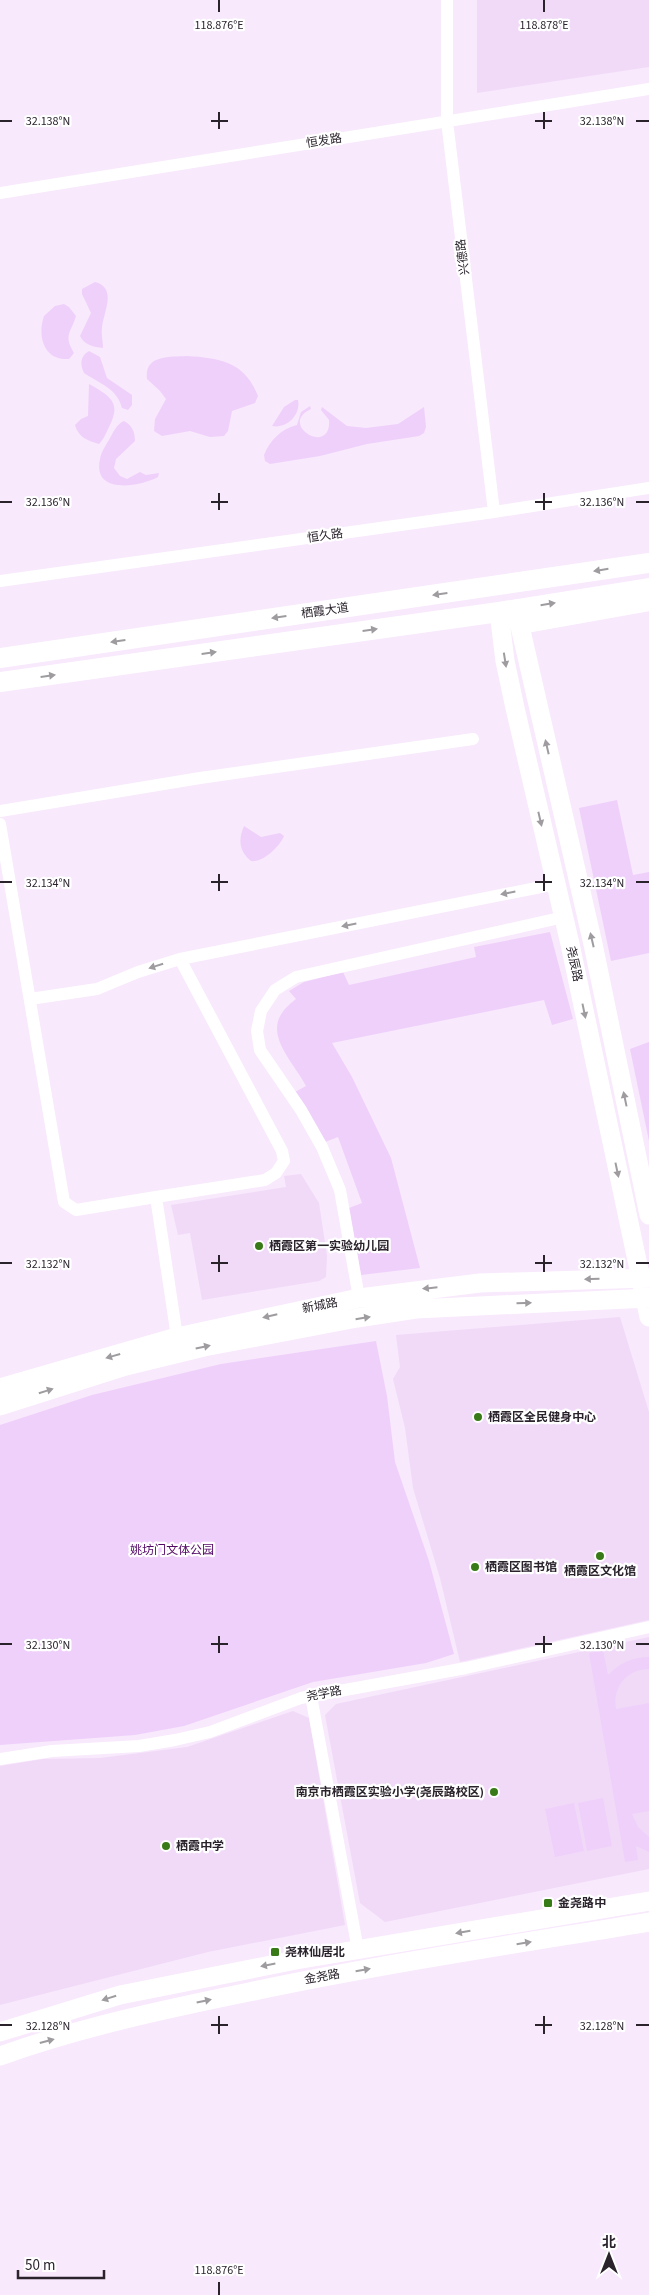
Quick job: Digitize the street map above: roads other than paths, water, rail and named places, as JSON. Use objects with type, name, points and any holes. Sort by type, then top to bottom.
[{"type":"main road","name":"栖霞大道","points":[[0,658],[649,563]]},
{"type":"main road","name":"栖霞大道","points":[[0,682],[511,616],[649,588]]},
{"type":"main road","name":"尧辰路","points":[[511,616],[515,708],[645,1278],[649,1317]]},
{"type":"main road","name":"尧辰路","points":[[511,616],[592,944],[649,1215]]},
{"type":"main road","name":"新城路","points":[[0,1388],[177,1337],[360,1298],[480,1283],[645,1278]]},
{"type":"main road","name":"新城路","points":[[0,1406],[126,1366],[204,1347],[357,1318],[416,1309],[647,1298]]},
{"type":"main road","name":"金尧路","points":[[0,2032],[120,1994],[296,1960],[649,1901]]},
{"type":"main road","name":"金尧路","points":[[0,2056],[161,2010],[398,1964],[649,1922]]},
{"type":"street","name":"兴德路","points":[[447,0],[447,121],[494,512]]},
{"type":"street","name":"恒发路","points":[[0,193],[649,90]]},
{"type":"street","name":"恒久路","points":[[0,581],[494,512],[649,488]]},
{"type":"street","points":[[511,616],[649,603]]},
{"type":"street","points":[[0,812],[210,777],[473,739]]},
{"type":"street","points":[[0,824],[64,1202],[76,1210],[265,1180],[276,1174],[284,1161],[282,1151],[180,959]]},
{"type":"street","points":[[30,999],[97,989],[138,972],[180,959],[556,884]]},
{"type":"street","points":[[360,1298],[340,1190],[322,1147],[301,1110],[260,1050],[257,1031],[261,1011],[275,990],[296,977],[564,917]]},
{"type":"street","points":[[156,1197],[177,1337]]},
{"type":"street","name":"尧学路","points":[[0,1759],[52,1751],[139,1746],[175,1740],[210,1732],[293,1700],[466,1668],[649,1627]]},
{"type":"street","points":[[311,1696],[358,1950]]},
{"type":"place","name":"栖霞区第一实验幼儿园","points":[[259,1246]]},
{"type":"place","name":"栖霞区全民健身中心","points":[[478,1417]]},
{"type":"place","name":"栖霞区文化馆","points":[[600,1556]]},
{"type":"place","name":"栖霞区图书馆","points":[[475,1567]]},
{"type":"place","name":"南京市栖霞区实验小学(尧辰路校区)","points":[[494,1792]]},
{"type":"place","name":"栖霞中学","points":[[166,1846]]},
{"type":"place","name":"金尧路中","points":[[548,1903]]},
{"type":"place","name":"尧林仙居北","points":[[275,1952]]},
{"type":"park label","name":"姚坊门文体公园","points":[[172,1550]]}]
